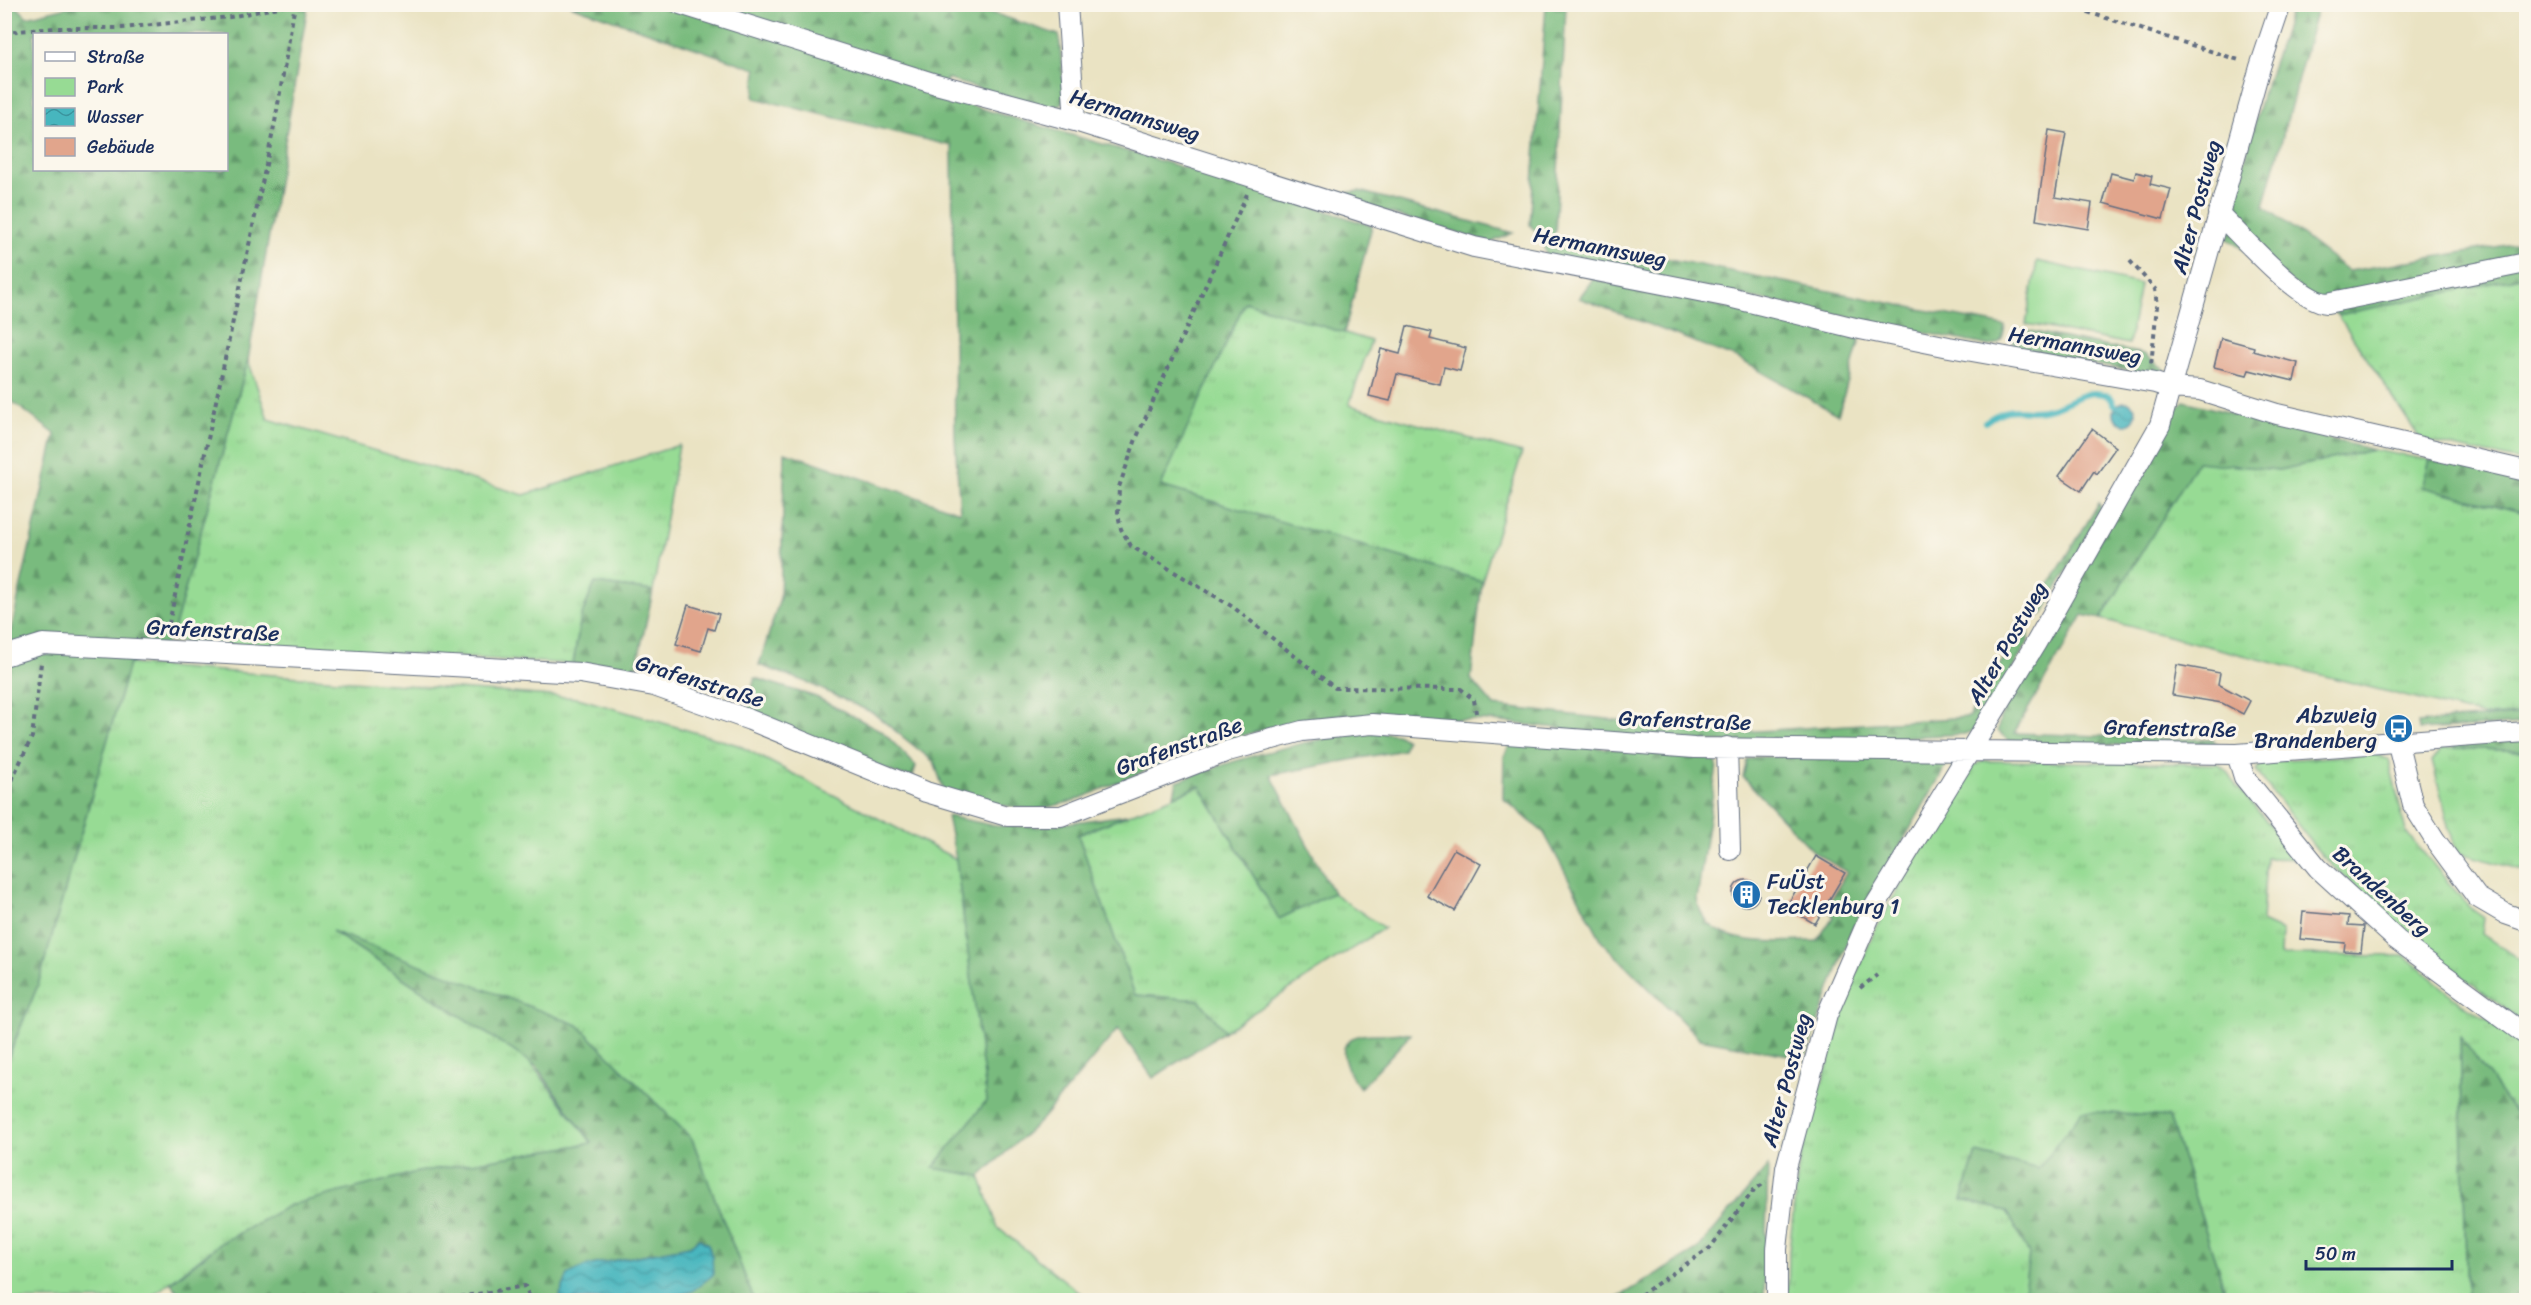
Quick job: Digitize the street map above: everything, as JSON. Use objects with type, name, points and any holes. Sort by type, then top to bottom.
[{"type":"street","name":"Hermannsweg","points":[[680,4],[936,84],[1075,121],[1474,247],[1729,297],[1856,328],[1949,347],[2163,386],[2200,390],[2277,414],[2526,471]]},
{"type":"street","points":[[1067,4],[1075,121]]},
{"type":"street","name":"Alter Postweg","points":[[1777,1300],[1777,1249],[1786,1168],[1827,1015],[1873,909],[1972,749],[2160,425],[2163,386],[2281,4]]},
{"type":"street","points":[[2218,213],[2278,271],[2315,302],[2327,303],[2526,263]]},
{"type":"street","name":"Grafenstraße","points":[[4,656],[44,644],[580,674],[654,686],[750,720],[926,792],[1007,816],[1061,816],[1228,751],[1302,731],[1372,724],[1726,747],[2237,754],[2397,740],[2526,732]]},
{"type":"street","points":[[2397,740],[2413,805],[2435,840],[2477,897],[2506,914],[2526,921]]},
{"type":"street","points":[[1726,747],[1730,850]]},
{"type":"street","name":"Brandenberg","points":[[2237,754],[2244,777],[2318,868],[2397,940],[2526,1035]]},
{"type":"path","points":[[4,32],[56,27],[122,28],[230,17],[295,4],[275,122],[162,651]]},
{"type":"path","points":[[2062,4],[2260,67]]},
{"type":"path","points":[[1250,188],[1136,439],[1119,487],[1118,514],[1121,529],[1131,546],[1233,607],[1335,688],[1461,689],[1474,700],[1475,732]]},
{"type":"path","points":[[2130,261],[2156,289],[2157,306],[2151,366],[2163,386]]},
{"type":"path","points":[[4,806],[14,775],[32,737],[44,644]]},
{"type":"path","points":[[1633,1300],[1710,1248],[1755,1190],[1786,1168]]},
{"type":"path","points":[[442,1300],[525,1286],[531,1300]]},
{"type":"green space","points":[[5,5],[15,5],[27,17],[75,5],[308,5],[248,360],[171,641],[129,664],[38,985],[4,1066],[5,657],[55,434],[5,396]]},
{"type":"green space","points":[[570,5],[968,5],[1059,35],[1065,100],[1054,109],[946,79],[948,99],[1294,200],[1372,226],[1344,333],[1245,302],[1161,486],[1482,581],[1471,679],[1494,706],[1728,733],[1968,717],[2021,630],[2028,632],[2028,642],[1978,729],[1964,734],[1752,744],[1652,738],[1492,721],[1339,715],[1274,727],[1204,746],[1074,801],[1036,810],[993,804],[945,793],[934,762],[873,713],[806,682],[759,665],[780,598],[785,452],[960,512],[955,438],[952,146],[754,98],[756,69]]},
{"type":"green space","points":[[1546,5],[1566,5],[1555,236],[2005,326],[2002,339],[1990,346],[1546,255],[1542,238],[1530,225]]},
{"type":"green space","points":[[2293,5],[2318,5],[2264,206],[2349,271],[2526,242],[2526,276],[2338,315],[2225,237],[2262,96]]},
{"type":"green space","points":[[1359,191],[1513,233],[1490,243],[1330,195]]},
{"type":"green space","points":[[2037,261],[2140,284],[2129,344],[2026,324]]},
{"type":"green space","points":[[2526,276],[2526,462],[2421,440],[2338,315]]},
{"type":"green space","points":[[1593,279],[1861,336],[1838,415],[1739,359],[1579,298]]},
{"type":"green space","points":[[1245,302],[1371,341],[1349,405],[1522,453],[1482,581],[1160,486]]},
{"type":"green space","points":[[2015,328],[2144,354],[2165,370],[2158,376],[2016,350],[2013,343]]},
{"type":"green space","points":[[248,360],[268,419],[524,495],[679,445],[653,591],[595,583],[581,617],[573,664],[171,641]]},
{"type":"green space","points":[[2184,401],[2373,450],[2279,470],[2197,462],[2101,619],[2083,615],[2014,733],[2213,740],[2218,745],[2046,745],[2009,741],[1998,731],[2000,718],[2170,414]]},
{"type":"green space","points":[[2373,450],[2430,460],[2423,487],[2526,513],[2526,714],[2483,716],[2101,619],[2197,461],[2279,470]]},
{"type":"green space","points":[[2430,460],[2526,478],[2526,513],[2422,487]]},
{"type":"green space","points":[[2099,503],[2101,509],[2043,614],[2037,617],[2032,613]]},
{"type":"green space","points":[[595,583],[653,591],[635,673],[573,664],[581,617]]},
{"type":"green space","points":[[129,664],[578,698],[738,745],[956,859],[987,1100],[934,1168],[980,1176],[998,1228],[1089,1300],[754,1300],[692,1139],[335,933],[530,1062],[592,1143],[418,1172],[285,1208],[219,1244],[147,1300],[5,1300],[5,1066],[38,985]]},
{"type":"green space","points":[[755,678],[816,697],[882,731],[916,766],[913,776],[899,775],[745,710]]},
{"type":"green space","points":[[2526,714],[2526,724],[2419,730],[2418,723]]},
{"type":"green space","points":[[1365,731],[1397,734],[1406,740],[1403,750],[1271,775],[1333,893],[1279,919],[1200,786],[1174,796],[1177,781],[1270,752]]},
{"type":"green space","points":[[2526,738],[2526,751],[2456,748],[2451,743]]},
{"type":"green space","points":[[1513,740],[1714,758],[1717,765],[1697,899],[1703,916],[1714,928],[1728,935],[1745,940],[1782,942],[1817,941],[1833,917],[1828,905],[1847,872],[1815,853],[1743,777],[1747,760],[1755,757],[1944,757],[1949,761],[1852,929],[1805,1058],[1700,1039],[1603,943],[1544,833],[1503,798],[1504,756]]},
{"type":"green space","points":[[2442,749],[2526,751],[2526,871],[2456,852],[2432,761]]},
{"type":"green space","points":[[2377,754],[2389,760],[2406,832],[2469,907],[2484,918],[2482,934],[2526,964],[2526,1024],[2404,933],[2322,856],[2256,771],[2264,761]]},
{"type":"green space","points":[[1984,761],[2218,764],[2229,773],[2234,783],[2299,859],[2266,858],[2262,922],[2282,931],[2281,955],[2405,956],[2461,1003],[2526,1044],[2526,1128],[2460,1037],[2467,1300],[2228,1300],[2169,1117],[2039,1169],[1976,1153],[1962,1200],[2007,1211],[2029,1254],[2023,1300],[1788,1300],[1789,1251],[1798,1170],[1808,1129],[1855,976],[1877,926],[1969,768]]},
{"type":"green space","points":[[1200,786],[1279,919],[1333,893],[1384,928],[1225,1031],[1199,1000],[1135,995],[1078,835]]},
{"type":"green space","points":[[1127,815],[1078,835],[1135,995],[1199,1000],[1225,1031],[1153,1078],[1118,1029],[1040,1121],[980,1176],[933,1168],[987,1100],[956,859],[947,816],[996,826],[1037,827]]},
{"type":"green space","points":[[332,931],[578,1025],[692,1139],[754,1300],[660,1300],[692,1291],[712,1257],[708,1244],[699,1239],[690,1246],[586,1266],[568,1275],[558,1300],[177,1300],[177,1291],[171,1283],[219,1244],[290,1205],[418,1172],[592,1143],[536,1066]]},
{"type":"green space","points":[[1411,1034],[1360,1088],[1344,1058],[1346,1044],[1352,1038],[1362,1035]]},
{"type":"green space","points":[[2460,1036],[2526,1128],[2526,1300],[2467,1300]]},
{"type":"green space","points":[[2082,1111],[2169,1117],[2228,1300],[2023,1300],[2029,1254],[2007,1211],[1962,1200],[1976,1153],[2038,1169]]},
{"type":"green space","points":[[1768,1166],[1764,1300],[1614,1300],[1697,1250]]},
{"type":"water","points":[[2125,402],[2133,405],[2136,413],[2133,421],[2125,424],[2117,421],[2114,413],[2117,405]]},
{"type":"water","points":[[699,1239],[708,1244],[712,1257],[713,1275],[692,1291],[664,1300],[558,1300],[568,1275],[586,1266],[690,1246]]},
{"type":"building","points":[[2049,130],[2066,133],[2055,197],[2092,203],[2088,229],[2036,220]]},
{"type":"building","points":[[2136,172],[2152,176],[2150,184],[2171,189],[2163,219],[2103,203],[2111,173],[2134,179]]},
{"type":"building","points":[[1407,326],[1432,332],[1430,339],[1466,348],[1460,371],[1444,367],[1440,384],[1397,374],[1390,401],[1369,396],[1381,349],[1400,354]]},
{"type":"building","points":[[2221,338],[2254,347],[2253,351],[2298,363],[2294,381],[2249,370],[2247,375],[2214,367]]},
{"type":"building","points":[[2092,429],[2116,447],[2097,474],[2094,471],[2081,491],[2059,476]]},
{"type":"building","points":[[688,605],[719,614],[714,630],[708,628],[701,651],[676,644]]},
{"type":"building","points":[[2177,665],[2220,673],[2218,684],[2250,701],[2243,714],[2222,703],[2172,695]]},
{"type":"building","points":[[1454,849],[1481,864],[1455,911],[1427,896]]},
{"type":"building","points":[[1816,856],[1845,873],[1815,924],[1786,907]]},
{"type":"building","name":"FuÜst Tecklenburg 1","points":[[1746,880],[1755,884],[1759,893],[1755,902],[1746,906],[1737,902],[1733,893],[1737,884]]},
{"type":"building","points":[[2303,912],[2349,916],[2348,925],[2364,926],[2361,952],[2344,951],[2345,943],[2300,939]]},
{"type":"waterway","points":[[1985,422],[2003,412],[2048,409],[2085,394],[2101,393],[2110,396],[2115,405]]},
{"type":"place","name":"Abzweig Brandenberg","points":[[2398,728]]},
{"type":"place","name":"FuÜst Tecklenburg 1","points":[[1746,894]]}]
